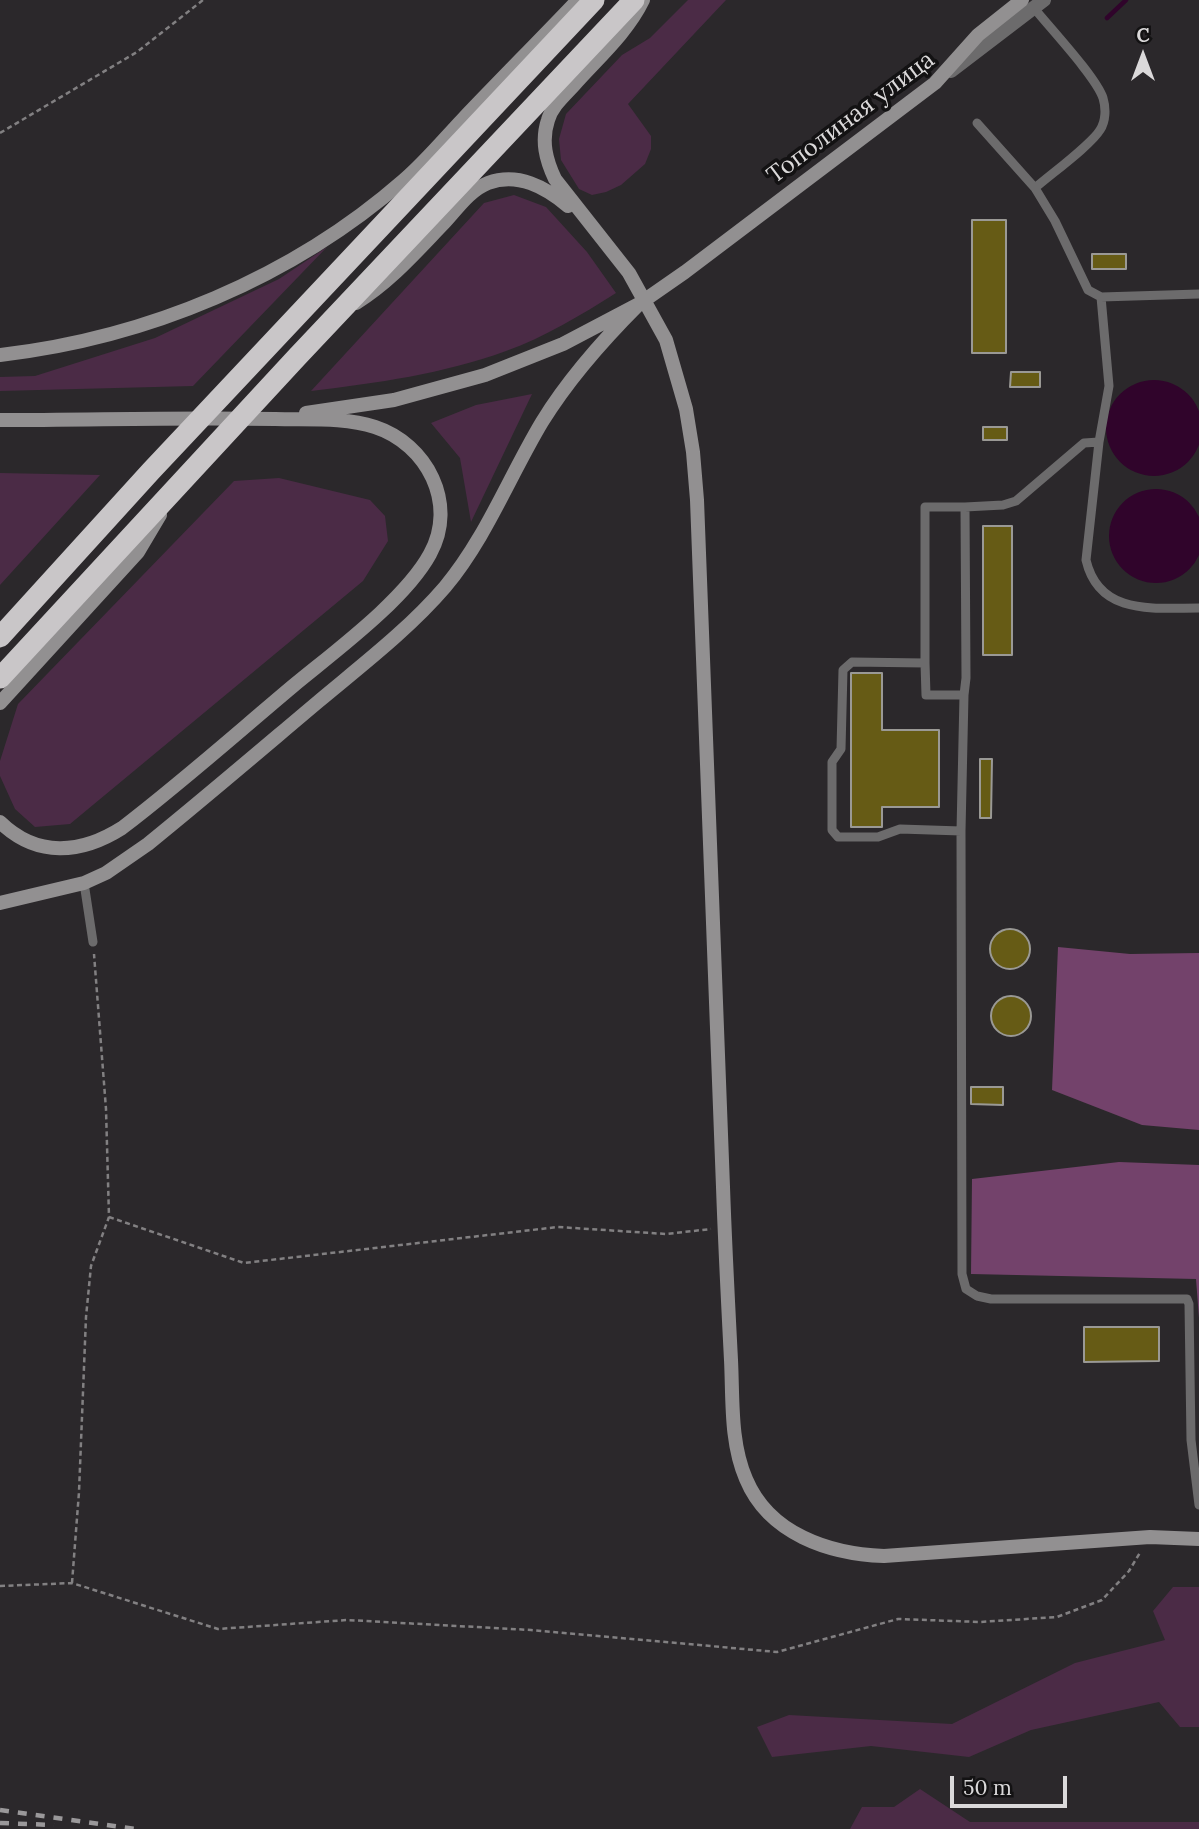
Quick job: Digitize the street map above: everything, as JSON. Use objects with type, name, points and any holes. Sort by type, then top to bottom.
[{"type":"highway","points":[[0,638],[161,461],[594,0]]},
{"type":"highway","points":[[0,678],[634,0]]},
{"type":"main road","points":[[0,355],[99,338],[189,310],[293,258],[356,217],[406,178],[578,0]]},
{"type":"main road","points":[[643,0],[635,17],[557,104],[548,121],[545,146],[555,179],[629,273],[666,340],[681,386],[693,452],[735,1438],[747,1482],[771,1515],[786,1527],[821,1547],[842,1553],[884,1556],[1150,1536],[1199,1539]]},
{"type":"main road","name":"Тополиная улица","points":[[639,304],[935,83],[978,35],[1034,3]]},
{"type":"main road","points":[[338,314],[381,287],[470,196],[490,183],[512,179],[539,186],[553,193],[587,222]]},
{"type":"main road","points":[[0,420],[253,419],[319,416],[450,386],[514,365],[584,334],[639,304]]},
{"type":"main road","points":[[0,903],[84,883],[106,873],[148,844],[357,670],[425,608],[464,562],[481,536],[561,392],[595,349],[639,304]]},
{"type":"main road","points":[[0,822],[19,837],[50,848],[79,848],[107,838],[134,819],[339,648],[417,573],[432,551],[439,527],[440,502],[429,469],[412,449],[387,431],[319,416]]},
{"type":"main road","points":[[0,703],[138,551],[177,487]]},
{"type":"main road","points":[[0,627],[30,606]]},
{"type":"lane","points":[[1034,3],[1092,80],[1102,96],[1105,112],[1101,130],[1095,137],[1035,188]]},
{"type":"lane","points":[[976,122],[1035,188],[1055,221],[1088,290],[1101,297],[1199,293]]},
{"type":"lane","points":[[1101,297],[1109,386],[1098,442],[1086,560],[1090,577],[1111,598],[1138,608],[1199,608]]},
{"type":"lane","points":[[964,695],[926,695],[925,507],[1003,505],[1016,501],[1084,443],[1098,442]]},
{"type":"lane","points":[[965,507],[967,678],[964,695],[961,831],[962,1274],[966,1289],[977,1296],[991,1299],[1187,1299],[1194,1331],[1191,1440],[1199,1505]]},
{"type":"lane","points":[[925,663],[852,662],[843,670],[841,749],[832,762],[832,830],[838,837],[878,837],[900,830],[961,831]]},
{"type":"lane","points":[[84,883],[93,942]]},
{"type":"path","points":[[0,133],[137,52],[203,0]]},
{"type":"path","points":[[72,1583],[79,1492],[86,1317],[92,1266],[108,1217],[106,1109],[93,942]]},
{"type":"path","points":[[108,1217],[244,1263],[558,1227],[666,1234],[724,1227]]},
{"type":"path","points":[[0,1586],[72,1583],[218,1629],[347,1620],[531,1630],[777,1652],[898,1619],[980,1622],[1057,1617],[1102,1600],[1129,1571],[1150,1536]]},
{"type":"shaded area","points":[[688,0],[726,0],[628,104],[651,136],[651,149],[645,164],[621,185],[606,192],[592,195],[579,189],[561,160],[559,139],[566,114],[622,55],[650,38]]},
{"type":"shaded area","points":[[514,195],[546,207],[587,252],[616,293],[549,332],[482,359],[410,377],[311,391],[484,203]]},
{"type":"shaded area","points":[[327,247],[193,386],[0,391],[0,377],[35,376],[155,338],[279,279]]},
{"type":"shaded area","points":[[1154,380],[1172,384],[1188,394],[1198,410],[1202,428],[1198,446],[1188,462],[1172,472],[1154,476],[1136,472],[1120,462],[1110,446],[1106,428],[1110,410],[1120,394],[1136,384]]},
{"type":"shaded area","points":[[532,394],[471,522],[460,458],[431,423],[476,405]]},
{"type":"shaded area","points":[[0,473],[100,475],[0,585]]},
{"type":"shaded area","points":[[279,478],[370,500],[385,516],[388,541],[363,581],[70,824],[35,827],[15,809],[0,776],[0,761],[18,704],[234,481]]},
{"type":"shaded area","points":[[1147,489],[1165,489],[1190,502],[1200,518],[1203,536],[1200,554],[1190,570],[1165,583],[1147,583],[1122,570],[1109,545],[1109,527],[1122,502]]},
{"type":"shaded area","points":[[1058,947],[1130,954],[1199,953],[1199,1130],[1142,1125],[1052,1090]]},
{"type":"shaded area","points":[[1119,1162],[1199,1165],[1199,1318],[1196,1279],[971,1274],[972,1179]]},
{"type":"shaded area","points":[[1173,1587],[1199,1587],[1199,1727],[1180,1727],[1159,1702],[1031,1730],[969,1757],[871,1746],[772,1757],[757,1727],[789,1715],[952,1724],[1075,1663],[1165,1640],[1153,1611]]},
{"type":"shaded area","points":[[920,1789],[970,1822],[1199,1822],[1199,1829],[850,1829],[862,1807],[894,1807]]},
{"type":"building","points":[[972,220],[1006,220],[1006,353],[972,353]]},
{"type":"building","points":[[1092,254],[1126,254],[1126,269],[1092,269]]},
{"type":"building","points":[[1011,372],[1040,372],[1040,387],[1010,387]]},
{"type":"building","points":[[983,427],[1007,427],[1007,440],[983,440]]},
{"type":"building","points":[[983,526],[1012,526],[1012,655],[983,655]]},
{"type":"building","points":[[851,673],[882,673],[882,730],[939,730],[939,807],[882,807],[882,827],[851,827]]},
{"type":"building","points":[[980,759],[992,759],[991,818],[980,818]]},
{"type":"building","points":[[1010,929],[1024,935],[1030,949],[1024,963],[1010,969],[996,963],[990,949],[996,935]]},
{"type":"building","points":[[1011,996],[1025,1002],[1031,1016],[1025,1030],[1011,1036],[997,1030],[991,1016],[997,1002]]},
{"type":"building","points":[[971,1087],[1003,1087],[1003,1105],[971,1104]]},
{"type":"building","points":[[1084,1327],[1159,1327],[1159,1361],[1084,1362]]},
{"type":"waterway","points":[[1107,18],[1126,0]]},
{"type":"railway","points":[[0,1810],[135,1829]]},
{"type":"railway","points":[[0,1823],[54,1825]]}]
